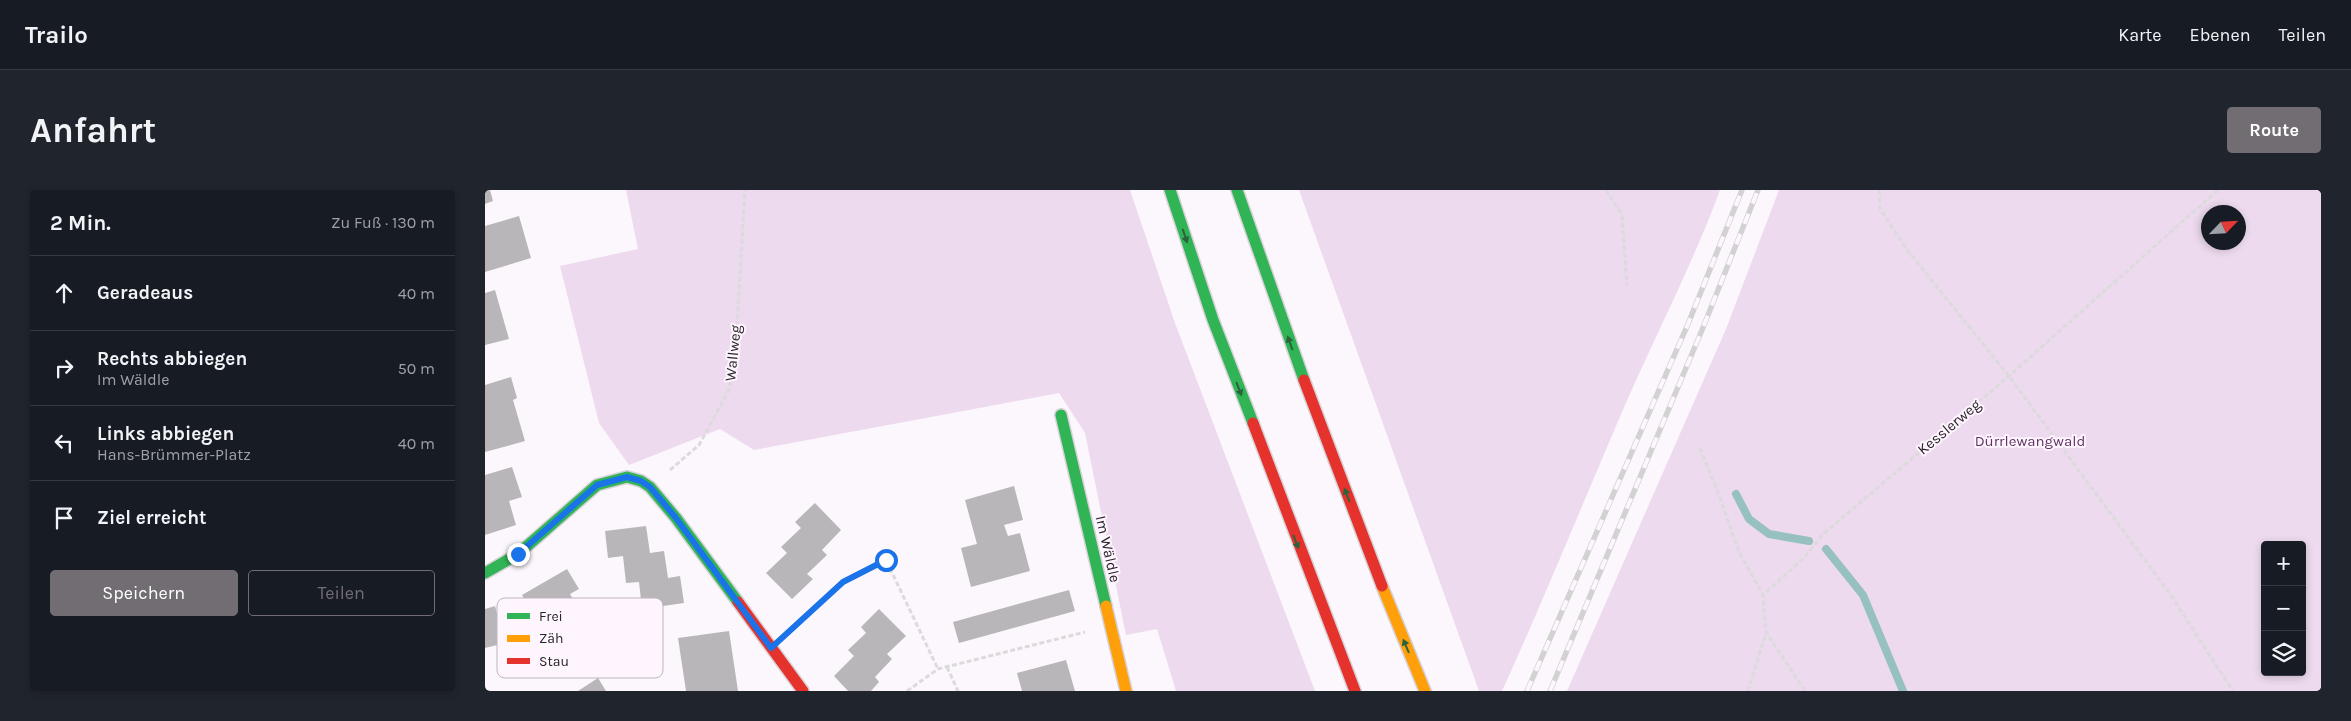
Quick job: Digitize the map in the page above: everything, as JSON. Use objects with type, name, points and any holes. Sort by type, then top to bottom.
[{"type":"main road","points":[[1169,190],[1217,329],[1355,691]]},
{"type":"main road","points":[[1237,190],[1321,429],[1425,691]]},
{"type":"main road","name":"Im Wäldle","points":[[1061,414],[1126,691]]},
{"type":"main road","points":[[485,573],[518,554],[597,485],[627,477],[641,481],[650,487],[676,518],[803,691]]},
{"type":"path","name":"Wallweg","points":[[650,487],[699,445],[729,390],[736,342],[745,190]]},
{"type":"path","points":[[1606,190],[1622,215],[1627,286]]},
{"type":"path","points":[[1879,190],[1880,209],[1907,251],[2009,376],[2170,594],[2233,691]]},
{"type":"path","name":"Kesslerweg","points":[[1763,595],[1804,558],[1822,535],[2009,376],[2218,190]]},
{"type":"path","points":[[1700,448],[1739,552],[1763,595],[1766,632],[1748,691]]},
{"type":"path","points":[[771,648],[843,582],[886,560],[939,669]]},
{"type":"path","points":[[907,691],[939,669],[1110,626]]},
{"type":"path","points":[[1766,632],[1805,691]]},
{"type":"path","points":[[947,667],[958,691]]},
{"type":"green space","points":[[626,190],[1130,190],[1175,323],[1315,691],[1176,691],[1157,629],[1126,635],[1085,433],[1059,393],[754,450],[720,429],[629,465],[599,423],[560,266],[638,249]]},
{"type":"green space","points":[[1299,190],[1720,190],[1502,691],[1479,691]]},
{"type":"green space","name":"Dürrlewangwald","points":[[1779,190],[2321,190],[2321,691],[1567,691],[1726,329]]},
{"type":"building","points":[[485,190],[490,190],[493,201],[485,204]]},
{"type":"building","points":[[519,216],[531,258],[485,272],[485,226]]},
{"type":"building","points":[[495,290],[509,339],[485,345],[485,293]]},
{"type":"building","points":[[511,377],[517,398],[513,400],[525,441],[485,452],[485,385]]},
{"type":"building","points":[[512,467],[522,497],[509,501],[516,525],[485,535],[485,475]]},
{"type":"building","points":[[1014,486],[1023,520],[1004,525],[1008,536],[1020,533],[1030,571],[971,587],[961,548],[977,544],[965,500]]},
{"type":"building","points":[[815,503],[841,530],[822,550],[827,555],[807,574],[813,579],[792,599],[766,573],[787,553],[781,547],[801,528],[795,522]]},
{"type":"building","points":[[646,526],[650,553],[664,551],[668,578],[680,576],[684,603],[663,606],[663,598],[641,598],[639,582],[626,583],[623,556],[608,558],[605,531]]},
{"type":"building","points":[[567,569],[579,589],[570,594],[572,598],[524,598],[522,595]]},
{"type":"building","points":[[1069,590],[1075,611],[959,643],[953,622]]},
{"type":"building","points":[[495,606],[497,613],[497,645],[485,648],[485,609]]},
{"type":"building","points":[[879,609],[906,636],[887,654],[892,659],[875,677],[879,682],[871,691],[848,691],[834,676],[854,656],[848,650],[866,633],[861,627]]},
{"type":"building","points":[[729,631],[738,691],[686,691],[678,638]]},
{"type":"building","points":[[1066,660],[1075,691],[1022,691],[1017,673]]},
{"type":"building","points":[[598,678],[606,691],[578,691]]},
{"type":"waterway","points":[[1736,494],[1749,519],[1769,534],[1809,541]]},
{"type":"waterway","points":[[1826,549],[1863,595],[1903,691]]},
{"type":"railway","points":[[1527,691],[1688,324],[1742,190]]},
{"type":"railway","points":[[1550,691],[1702,330],[1758,190]]},
{"type":"traffic: fast","points":[[1170,190],[1213,320],[1253,423]]},
{"type":"traffic: fast","points":[[1237,190],[1304,380]]},
{"type":"traffic: fast","points":[[1061,415],[1106,606]]},
{"type":"traffic: fast","points":[[485,573],[518,554],[597,485],[627,477],[641,481],[650,487],[676,518],[738,602]]},
{"type":"traffic: slow","points":[[1382,586],[1425,691]]},
{"type":"traffic: slow","points":[[1106,606],[1126,691]]},
{"type":"traffic: jam","points":[[1304,380],[1382,586]]},
{"type":"traffic: jam","points":[[1253,423],[1355,691]]},
{"type":"traffic: jam","points":[[738,602],[803,691]]},
{"type":"route","points":[[518,554],[597,485],[627,477],[641,481],[650,487],[676,518],[771,648],[843,582],[886,560]]}]
